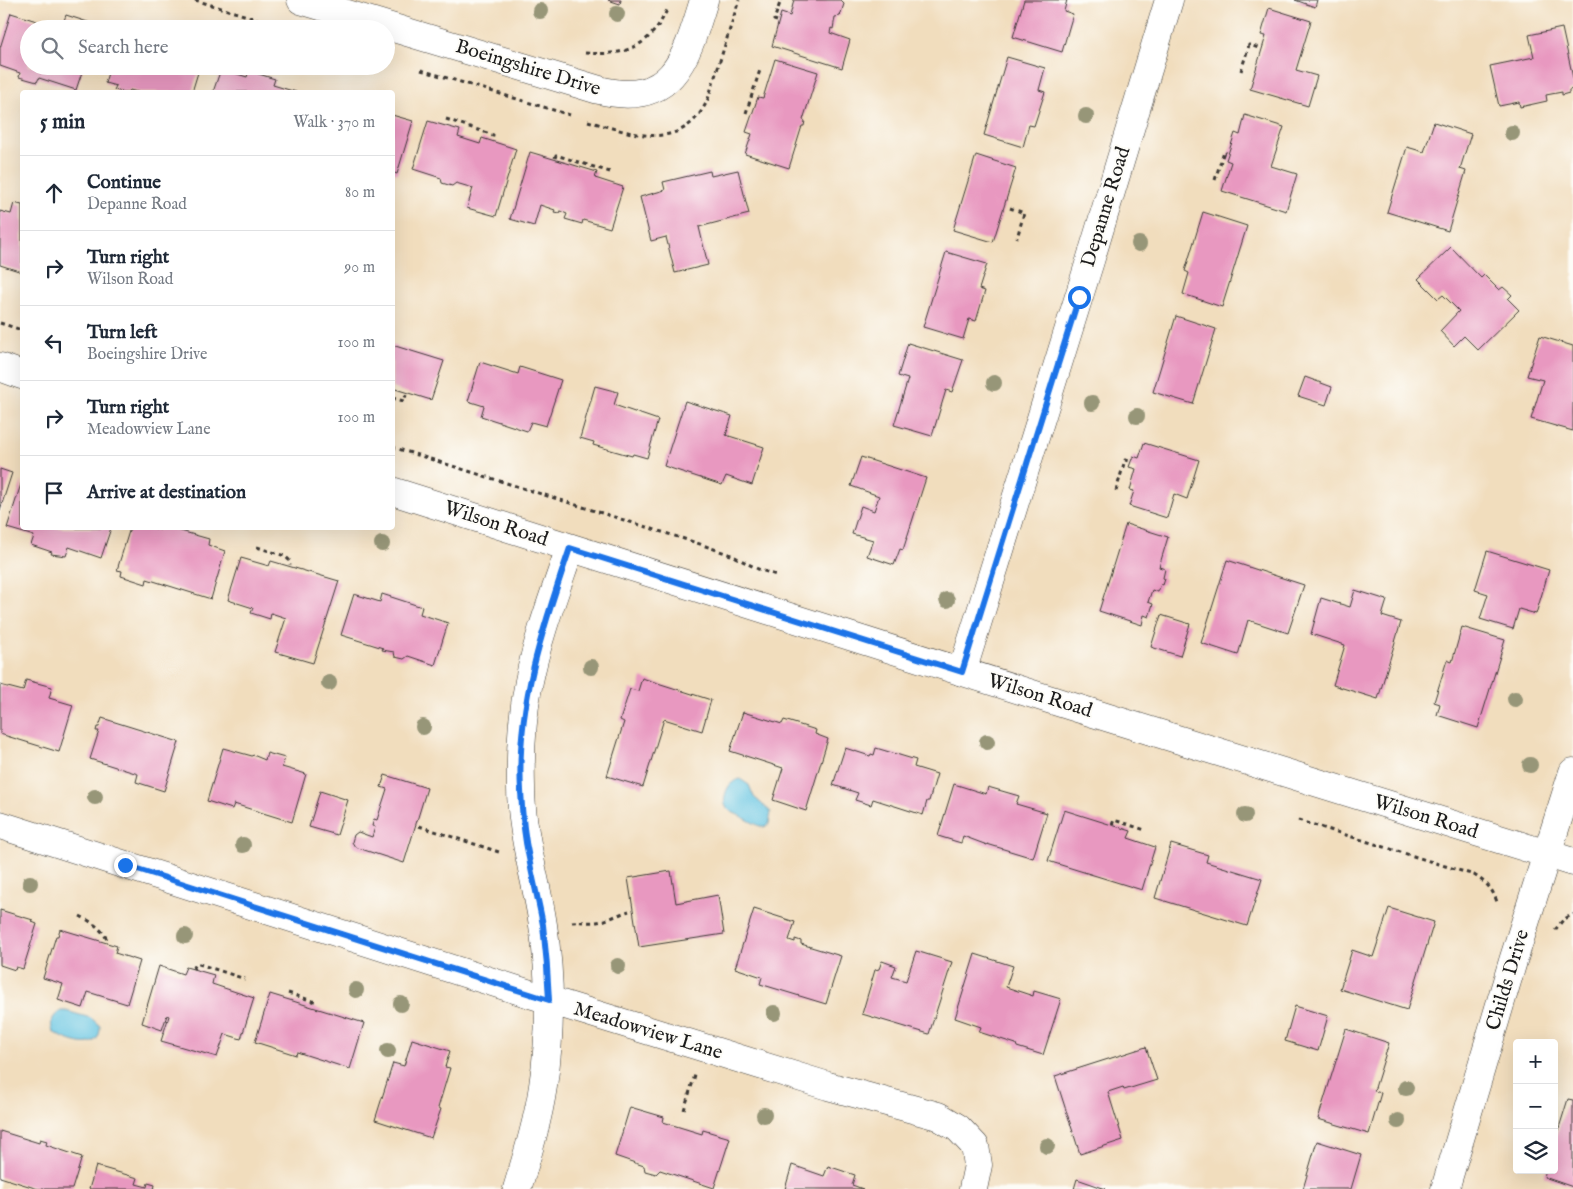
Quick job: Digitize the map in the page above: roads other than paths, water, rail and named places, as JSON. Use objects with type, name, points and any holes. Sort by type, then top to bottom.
[{"type":"street","name":"Boeingshire Drive","points":[[301,0],[367,20]]},
{"type":"street","name":"Boeingshire Drive","points":[[395,28],[599,90],[615,94],[628,94],[658,88],[670,78],[681,64],[704,0]]},
{"type":"street","name":"Depanne Road","points":[[962,672],[1169,0]]},
{"type":"street","points":[[0,368],[20,373]]},
{"type":"street","name":"Wilson Road","points":[[395,492],[962,672],[1573,862]]},
{"type":"street","points":[[517,1189],[543,1087],[549,1000],[543,924],[528,858],[521,788],[523,720],[528,682],[543,627],[570,548]]},
{"type":"street","name":"Childs Drive","points":[[1445,1189],[1513,961],[1573,772]]},
{"type":"street","name":"Meadowview Lane","points":[[0,825],[549,1000],[828,1086],[938,1116],[958,1128],[975,1146],[978,1165],[973,1189]]},
{"type":"water","points":[[740,779],[749,785],[754,797],[771,812],[769,824],[764,827],[732,812],[726,807],[727,789],[732,783]]},
{"type":"water","points":[[61,1011],[91,1018],[100,1026],[99,1035],[89,1043],[82,1043],[66,1039],[53,1032],[52,1020]]}]
